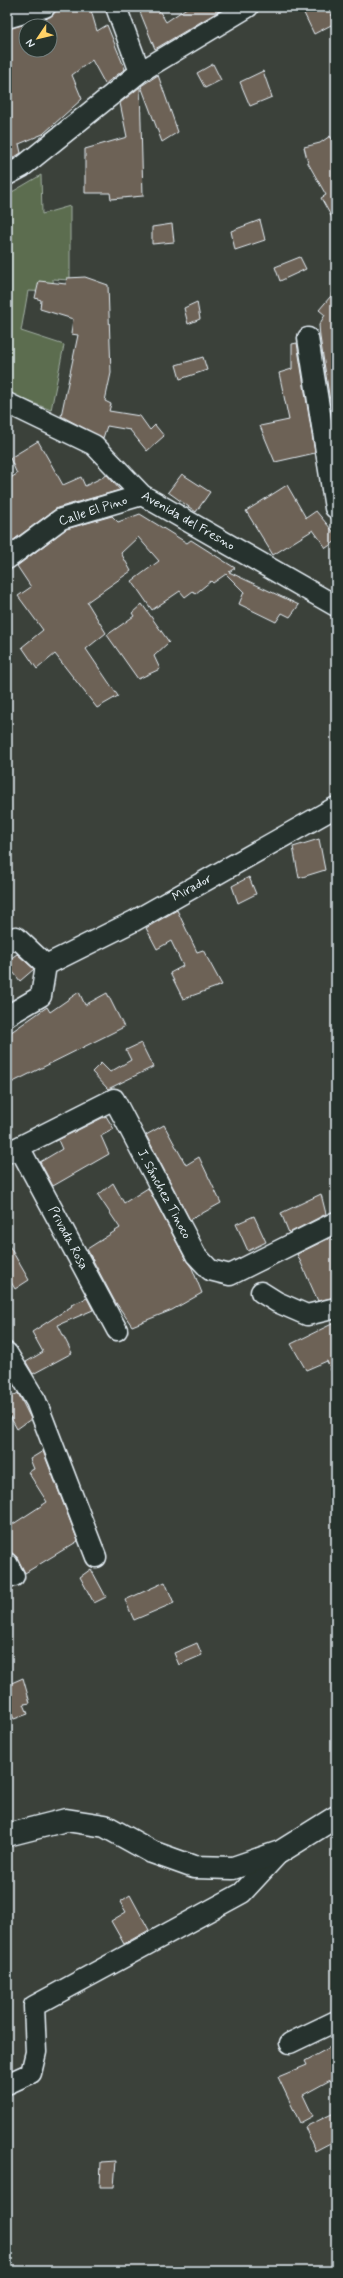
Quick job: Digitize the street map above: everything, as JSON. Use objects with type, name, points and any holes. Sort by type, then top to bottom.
[{"type":"main road","points":[[7,1835],[66,1820],[105,1826],[152,1852],[194,1867],[233,1868],[280,1852],[336,1817]]},
{"type":"street","points":[[7,18],[45,7]]},
{"type":"street","points":[[116,7],[140,72]]},
{"type":"street","points":[[7,175],[22,167],[140,72],[248,7]]},
{"type":"street","points":[[308,338],[327,399],[335,508]]},
{"type":"street","name":"Avenida del Fresno","points":[[7,403],[94,445],[142,495],[336,606]]},
{"type":"street","name":"Calle El Pino","points":[[7,559],[62,519],[142,495]]},
{"type":"street","name":"Mirador","points":[[46,966],[134,921],[336,807]]},
{"type":"street","points":[[7,942],[16,937],[46,966],[41,996],[7,1016]]},
{"type":"street","name":"J. Sánchez Tinoco","points":[[13,1150],[114,1099],[196,1255],[210,1270],[230,1275],[336,1222]]},
{"type":"street","name":"Privada Rosa","points":[[13,1150],[117,1330]]},
{"type":"street","points":[[262,1292],[277,1302],[307,1316],[336,1308]]},
{"type":"street","points":[[7,1353],[36,1401],[96,1557]]},
{"type":"street","points":[[7,2084],[31,2073],[36,2052],[34,2006],[242,1893],[280,1852]]},
{"type":"street","points":[[290,2043],[336,2021]]},
{"type":"green space","points":[[41,175],[42,214],[70,206],[70,280],[53,279],[54,292],[28,291],[21,331],[64,345],[51,410],[7,393],[7,195]]},
{"type":"building","points":[[69,7],[90,7],[97,31],[107,25],[125,69],[105,84],[92,60],[72,75],[82,99],[43,134],[19,144],[21,153],[7,162],[7,29],[18,26],[18,58],[58,58],[58,18],[48,18],[55,12]]},
{"type":"building","points":[[138,7],[157,7],[166,22],[188,7],[226,7],[155,49]]},
{"type":"building","points":[[301,7],[328,7],[335,23],[314,34]]},
{"type":"building","points":[[213,64],[221,80],[205,88],[197,73]]},
{"type":"building","points":[[263,71],[272,97],[250,106],[240,82]]},
{"type":"building","points":[[158,75],[178,132],[162,142],[141,86]]},
{"type":"building","points":[[140,87],[143,196],[111,199],[110,193],[85,193],[85,149],[127,137],[120,103]]},
{"type":"building","points":[[330,136],[336,145],[336,225],[321,198],[326,195],[308,163],[304,147],[320,143]]},
{"type":"building","points":[[260,220],[265,240],[235,250],[231,231]]},
{"type":"building","points":[[172,224],[174,242],[152,244],[152,227]]},
{"type":"building","points":[[300,257],[306,269],[280,281],[275,267]]},
{"type":"building","points":[[85,277],[108,285],[111,373],[105,401],[111,404],[109,411],[140,416],[150,430],[155,425],[164,436],[147,451],[130,430],[107,426],[103,438],[61,416],[78,335],[71,334],[73,319],[40,309],[41,300],[35,298],[39,281],[66,284],[67,278]]},
{"type":"building","points":[[336,290],[335,433],[320,337],[319,325],[325,315],[319,310]]},
{"type":"building","points":[[197,302],[200,319],[188,324],[184,308]]},
{"type":"building","points":[[297,343],[315,453],[275,462],[260,426],[289,420],[279,373],[292,369],[292,344]]},
{"type":"building","points":[[203,357],[207,370],[180,379],[176,365]]},
{"type":"building","points":[[38,441],[63,485],[81,477],[85,486],[107,475],[120,490],[57,508],[8,544],[7,480],[17,474],[10,458]]},
{"type":"building","points":[[182,474],[210,492],[196,512],[168,492]]},
{"type":"building","points":[[287,485],[306,518],[316,511],[336,535],[336,541],[326,548],[313,530],[273,555],[246,511]]},
{"type":"building","points":[[140,514],[187,543],[191,540],[235,568],[229,572],[299,605],[290,617],[282,613],[276,622],[239,604],[244,592],[226,574],[213,583],[211,581],[195,594],[193,591],[185,597],[180,591],[152,610],[132,581],[159,561],[138,537],[121,553],[131,571],[87,602],[106,633],[86,649],[118,696],[97,708],[55,654],[37,669],[22,647],[43,630],[18,596],[31,587],[17,566],[66,529],[112,516],[118,522]]},
{"type":"building","points":[[142,604],[169,642],[154,656],[160,669],[138,679],[107,635],[134,616],[132,613]]},
{"type":"building","points":[[319,839],[325,870],[299,878],[293,847]]},
{"type":"building","points":[[249,877],[256,894],[238,903],[232,886]]},
{"type":"building","points":[[177,910],[197,952],[203,950],[222,985],[183,999],[170,973],[183,966],[171,941],[157,949],[146,928]]},
{"type":"building","points":[[17,954],[34,969],[20,981],[7,964],[7,961]]},
{"type":"building","points":[[79,992],[85,1005],[107,993],[124,1027],[7,1085],[7,1035],[47,1007],[50,1012]]},
{"type":"building","points":[[141,1043],[153,1067],[108,1089],[92,1072],[101,1063],[110,1072],[131,1060],[126,1050]]},
{"type":"building","points":[[106,1116],[114,1129],[101,1136],[109,1154],[53,1186],[40,1162],[62,1149],[58,1140]]},
{"type":"building","points":[[164,1125],[186,1165],[199,1157],[221,1203],[190,1220],[146,1135]]},
{"type":"building","points":[[113,1183],[124,1203],[148,1188],[186,1260],[192,1268],[202,1293],[172,1310],[132,1326],[114,1300],[87,1249],[120,1228],[98,1195]]},
{"type":"building","points":[[321,1194],[326,1214],[289,1233],[281,1213]]},
{"type":"building","points":[[254,1216],[266,1242],[248,1251],[236,1224]]},
{"type":"building","points":[[336,1235],[336,1297],[318,1301],[297,1254]]},
{"type":"building","points":[[7,1242],[29,1280],[15,1289],[7,1275]]},
{"type":"building","points":[[87,1298],[93,1310],[58,1325],[72,1353],[33,1374],[26,1362],[43,1352],[32,1332],[72,1306],[71,1305]]},
{"type":"building","points":[[336,1322],[336,1382],[327,1361],[306,1370],[291,1344]]},
{"type":"building","points":[[18,1393],[31,1419],[17,1429],[7,1411],[7,1400]]},
{"type":"building","points":[[43,1451],[78,1541],[25,1573],[17,1557],[7,1551],[7,1528],[47,1502],[28,1472],[34,1469],[30,1459]]},
{"type":"building","points":[[91,1569],[106,1597],[94,1603],[80,1577]]},
{"type":"building","points":[[165,1582],[174,1603],[134,1620],[125,1600]]},
{"type":"building","points":[[197,1643],[202,1655],[179,1665],[174,1653]]},
{"type":"building","points":[[23,1678],[30,1703],[24,1704],[28,1714],[14,1719],[7,1704],[7,1685]]},
{"type":"building","points":[[130,1895],[149,1930],[124,1944],[111,1921],[126,1912],[120,1902]]},
{"type":"building","points":[[336,2044],[336,2077],[303,2095],[313,2116],[300,2123],[278,2077],[307,2065],[305,2061]]},
{"type":"building","points":[[336,2112],[336,2140],[315,2151],[305,2127]]},
{"type":"building","points":[[116,2161],[114,2187],[100,2187],[101,2162]]}]
